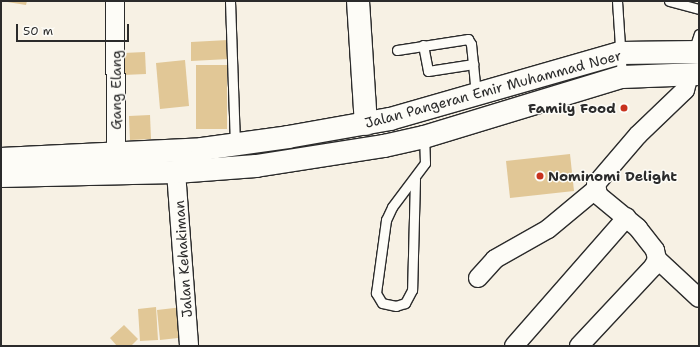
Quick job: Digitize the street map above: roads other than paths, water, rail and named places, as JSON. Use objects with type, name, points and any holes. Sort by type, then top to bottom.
[{"type":"main road","points":[[358,1],[366,124]]},
{"type":"main road","name":"Jalan Pangeran Emir Muhammad Noer","points":[[3,168],[176,172],[235,145],[366,124],[435,107],[620,53],[697,46]]},
{"type":"main road","name":"Jalan Pangeran Emir Muhammad Noer","points":[[3,168],[116,155],[203,159],[256,166],[384,146],[432,135],[622,77],[694,74]]},
{"type":"main road","points":[[432,135],[435,107]]},
{"type":"street","name":"Gang Elang","points":[[115,1],[116,155]]},
{"type":"street","points":[[478,278],[494,259],[548,229],[595,190],[596,184],[610,165],[685,90],[694,74]]},
{"type":"street","name":"Jalan Kehakiman","points":[[176,172],[189,346]]},
{"type":"street","points":[[595,190],[604,200],[628,217],[655,250],[657,258],[699,298]]},
{"type":"street","points":[[514,346],[628,217]]},
{"type":"street","points":[[579,346],[653,267],[657,258]]},
{"type":"lane","points":[[230,1],[234,45],[235,145]]},
{"type":"lane","points":[[617,1],[622,77]]},
{"type":"lane","points":[[669,1],[699,9]]},
{"type":"lane","points":[[397,50],[468,39],[472,44],[476,94]]},
{"type":"lane","points":[[423,46],[428,71],[473,64]]},
{"type":"lane","points":[[415,179],[412,290],[405,303],[396,306],[382,303],[376,293],[386,220],[392,207],[415,179],[426,158],[432,135]]},
{"type":"place","name":"Family Food","points":[[624,108]]},
{"type":"place","name":"Nominomi Delight","points":[[540,176]]}]
